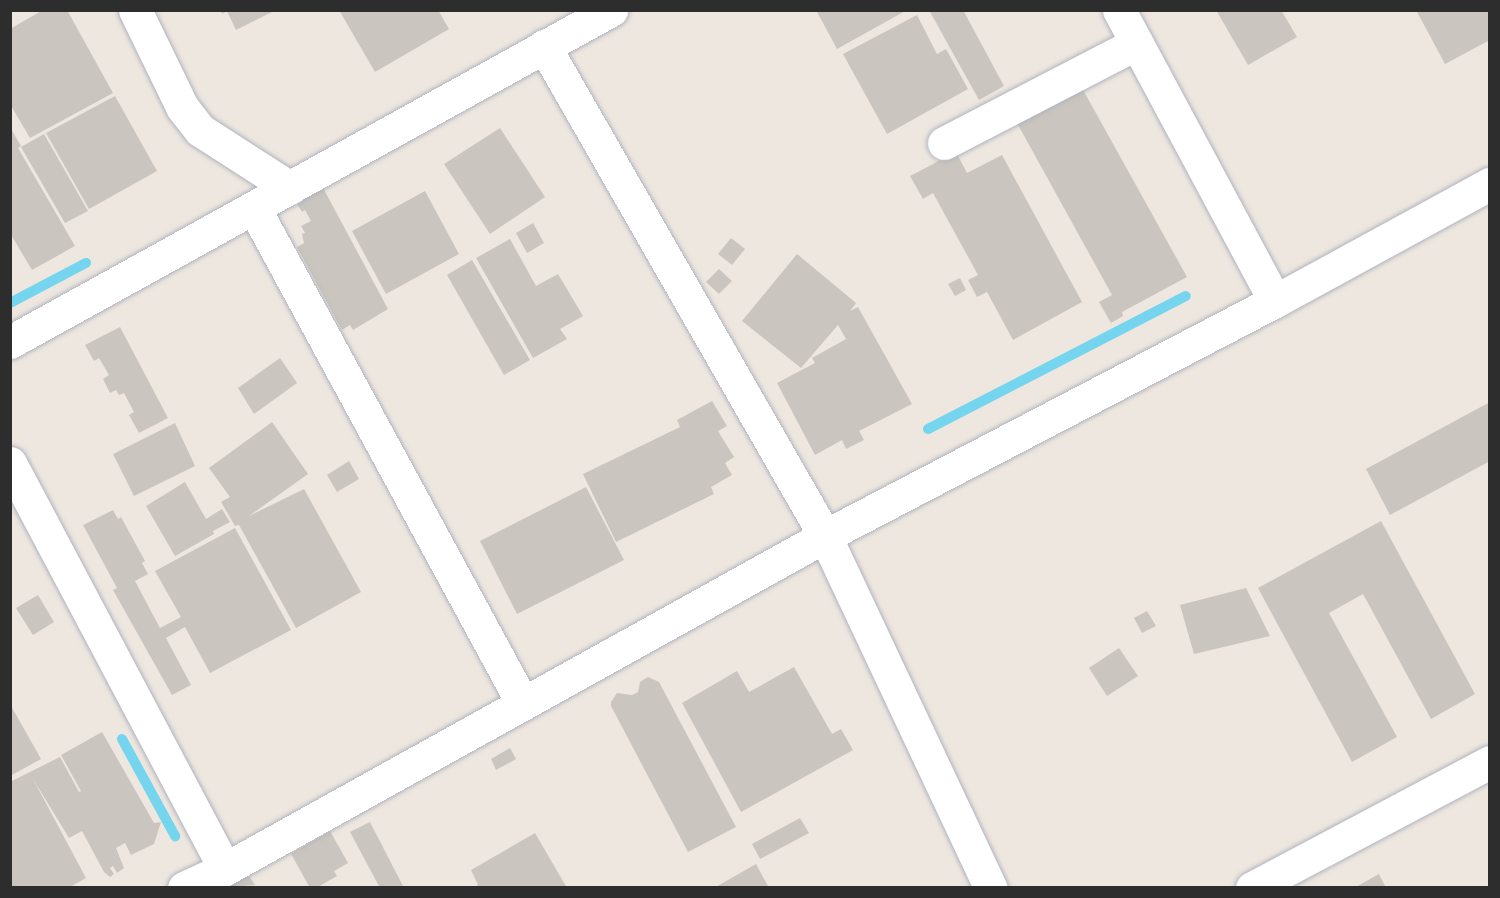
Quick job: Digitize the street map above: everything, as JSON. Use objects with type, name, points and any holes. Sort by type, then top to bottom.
[{"type":"street","points":[[135,10],[182,107],[200,130],[290,188]]},
{"type":"street","points":[[10,342],[611,10]]},
{"type":"street","points":[[1119,10],[1275,301]]},
{"type":"street","points":[[944,143],[1137,43]]},
{"type":"street","points":[[544,46],[825,536],[991,888]]},
{"type":"street","points":[[184,888],[225,868],[825,536],[1275,301],[1490,184]]},
{"type":"street","points":[[254,208],[522,702]]},
{"type":"street","points":[[10,463],[225,868]]},
{"type":"street","points":[[1252,888],[1490,762]]},
{"type":"building","points":[[43,10],[67,10],[113,93],[30,138],[10,104],[10,29]]},
{"type":"building","points":[[221,10],[276,10],[236,30],[227,11],[222,14]]},
{"type":"building","points":[[339,10],[438,10],[449,29],[375,72]]},
{"type":"building","points":[[816,10],[907,10],[837,49]]},
{"type":"building","points":[[929,10],[963,10],[1004,86],[979,100]]},
{"type":"building","points":[[1216,10],[1281,10],[1297,37],[1248,65]]},
{"type":"building","points":[[1416,10],[1490,10],[1490,40],[1445,64]]},
{"type":"building","points":[[917,15],[937,54],[946,49],[968,89],[887,134],[843,54]]},
{"type":"building","points":[[1082,88],[1187,277],[1122,312],[1123,316],[1111,323],[1099,302],[1112,295],[1017,123]]},
{"type":"building","points":[[115,96],[157,171],[89,209],[46,133]]},
{"type":"building","points":[[10,127],[21,146],[18,148],[75,246],[32,270],[10,233]]},
{"type":"building","points":[[500,128],[545,197],[490,234],[444,164]]},
{"type":"building","points":[[44,134],[88,211],[65,223],[21,147]]},
{"type":"building","points":[[956,152],[967,173],[1002,155],[1082,302],[1013,340],[987,292],[977,297],[968,280],[978,275],[933,193],[923,199],[910,176]]},
{"type":"building","points":[[321,184],[388,309],[353,330],[350,325],[342,330],[297,247],[304,243],[302,234],[305,233],[301,226],[311,221],[305,210],[302,212],[295,200]]},
{"type":"building","points":[[425,191],[459,254],[386,294],[352,231]]},
{"type":"building","points":[[533,223],[544,243],[527,253],[516,233]]},
{"type":"building","points":[[731,238],[745,249],[732,265],[718,254]]},
{"type":"building","points":[[510,239],[536,286],[558,274],[583,316],[560,329],[567,339],[533,358],[476,258]]},
{"type":"building","points":[[797,254],[856,303],[850,311],[858,307],[912,404],[859,431],[864,440],[846,449],[842,440],[815,455],[777,383],[815,363],[812,358],[846,339],[838,325],[801,368],[742,321]]},
{"type":"building","points":[[472,260],[530,360],[504,375],[447,275]]},
{"type":"building","points":[[719,269],[732,281],[719,294],[706,282]]},
{"type":"building","points":[[960,278],[966,290],[955,296],[948,284]]},
{"type":"building","points":[[120,327],[168,418],[139,433],[129,415],[134,412],[124,393],[119,395],[116,390],[110,393],[103,379],[109,375],[99,358],[94,361],[85,345]]},
{"type":"building","points":[[280,358],[297,383],[254,414],[238,388]]},
{"type":"building","points":[[712,401],[727,426],[718,431],[734,457],[725,463],[732,475],[711,487],[714,494],[616,542],[583,474],[680,427],[677,420]]},
{"type":"building","points":[[1490,402],[1490,461],[1390,515],[1366,469]]},
{"type":"building","points":[[272,422],[308,474],[249,516],[304,489],[361,592],[296,628],[239,525],[235,526],[221,502],[230,497],[209,468]]},
{"type":"building","points":[[175,423],[195,466],[134,496],[113,454]]},
{"type":"building","points":[[349,461],[359,479],[337,492],[327,475]]},
{"type":"building","points":[[185,482],[206,519],[222,509],[230,522],[175,556],[146,506]]},
{"type":"building","points":[[586,487],[624,560],[517,614],[480,541]]},
{"type":"building","points":[[113,510],[118,519],[121,517],[145,561],[142,563],[148,574],[135,581],[160,628],[181,617],[155,571],[235,528],[291,630],[210,673],[185,627],[166,638],[191,685],[172,695],[113,590],[117,588],[83,525]]},
{"type":"building","points":[[1381,521],[1475,694],[1431,719],[1363,594],[1329,613],[1397,737],[1352,762],[1258,588]]},
{"type":"building","points":[[1246,588],[1270,636],[1194,654],[1180,605]]},
{"type":"building","points":[[38,595],[54,622],[33,635],[16,608]]},
{"type":"building","points":[[1147,611],[1156,626],[1142,633],[1134,618]]},
{"type":"building","points":[[1119,648],[1138,676],[1107,696],[1089,668]]},
{"type":"building","points":[[794,667],[832,734],[841,729],[853,750],[741,812],[682,703],[737,671],[749,692]]},
{"type":"building","points":[[648,677],[659,682],[736,827],[688,852],[611,706],[617,693],[632,695],[638,692],[640,682]]},
{"type":"building","points":[[10,704],[41,759],[10,776]]},
{"type":"building","points":[[102,732],[154,823],[161,822],[154,844],[131,855],[125,843],[116,848],[124,868],[117,873],[113,866],[110,868],[114,874],[110,877],[104,872],[82,831],[69,838],[33,779],[86,878],[68,888],[10,888],[10,782],[60,757],[79,792],[81,791],[61,755]]},
{"type":"building","points":[[510,748],[516,759],[496,770],[491,759]]},
{"type":"building","points":[[800,818],[809,833],[760,859],[752,844]]},
{"type":"building","points":[[370,822],[404,888],[380,888],[350,832]]},
{"type":"building","points":[[330,831],[348,863],[334,871],[337,876],[316,888],[310,888],[291,854]]},
{"type":"building","points":[[535,833],[567,888],[473,888],[478,885],[471,870]]},
{"type":"building","points":[[756,864],[769,888],[714,888]]},
{"type":"building","points":[[246,871],[255,885],[220,888]]},
{"type":"building","points":[[1379,874],[1386,888],[1354,888]]},
{"type":"waterway","points":[[10,303],[86,263]]},
{"type":"waterway","points":[[928,429],[1186,296]]},
{"type":"waterway","points":[[122,739],[175,836]]}]
